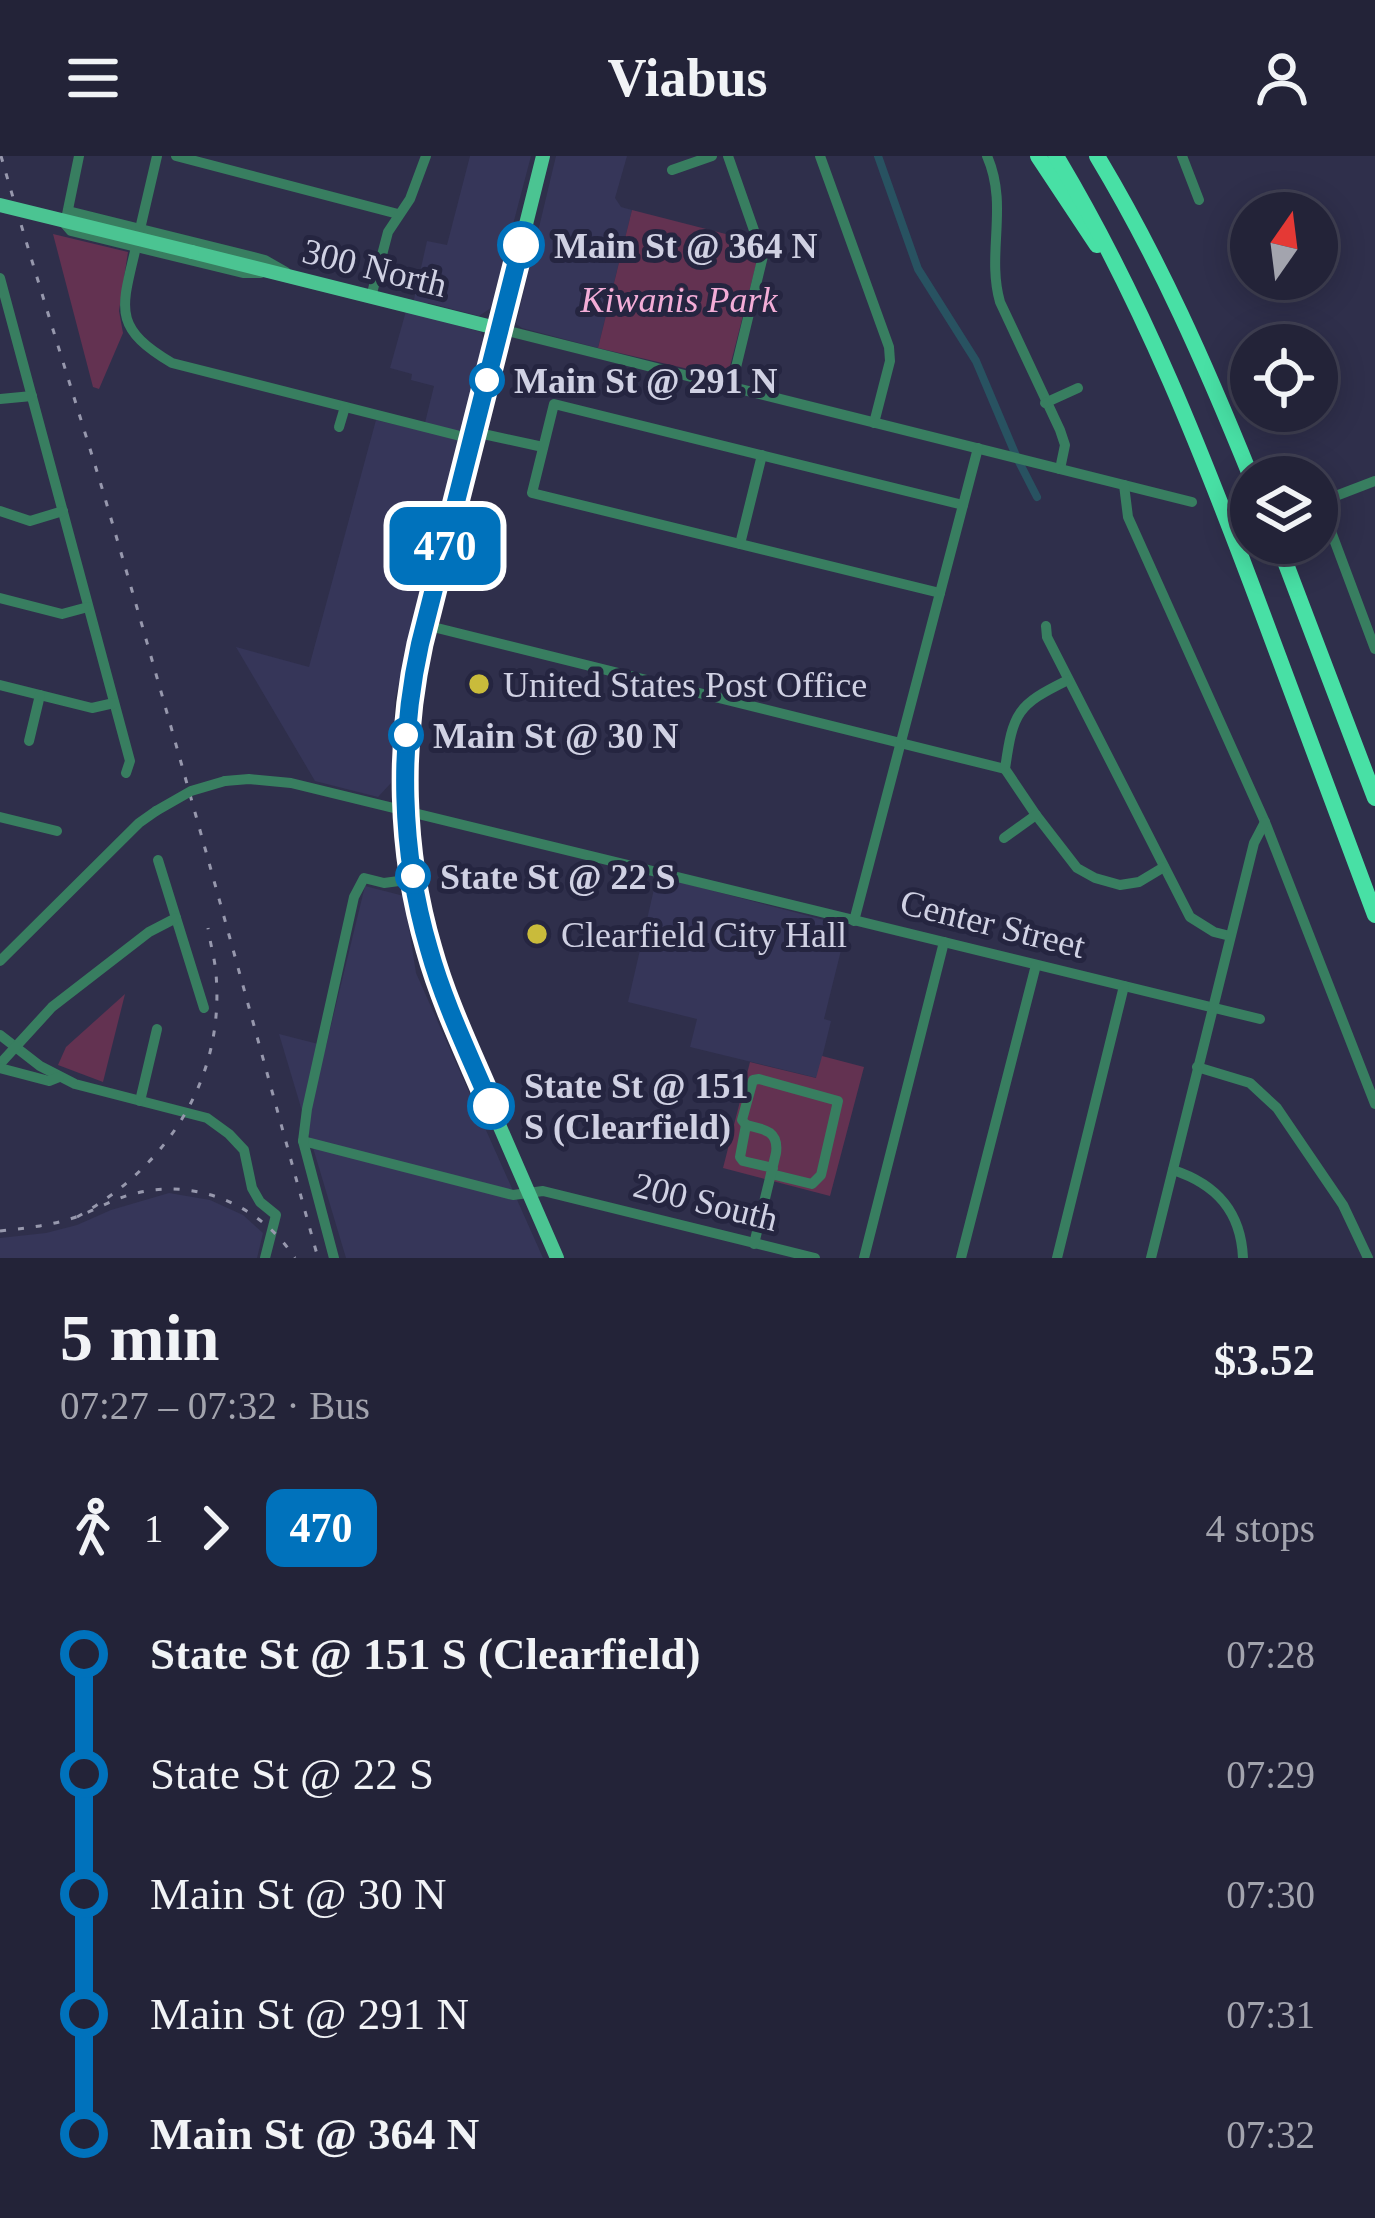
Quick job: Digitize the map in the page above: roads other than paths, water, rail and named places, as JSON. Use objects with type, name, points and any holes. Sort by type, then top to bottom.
[{"type":"highway","points":[[1037,156],[1138,308]]},
{"type":"highway","points":[[1056,156],[1093,218],[1161,356],[1224,510],[1375,915]]},
{"type":"highway","points":[[1101,156],[1194,338],[1242,456]]},
{"type":"highway","points":[[1286,564],[1375,798]]},
{"type":"main road","points":[[543,156],[425,626],[410,697],[405,764],[413,879],[426,939],[444,993],[557,1258]]},
{"type":"main road","name":"300 North","points":[[0,205],[500,329]]},
{"type":"street","points":[[79,156],[65,224],[70,231],[243,273],[294,277]]},
{"type":"street","points":[[140,229],[157,156]]},
{"type":"street","points":[[176,156],[398,214]]},
{"type":"street","points":[[371,297],[382,249],[410,199],[426,156]]},
{"type":"street","points":[[672,170],[712,156]]},
{"type":"street","points":[[728,156],[763,256],[731,388]]},
{"type":"street","points":[[820,156],[890,347],[874,423]]},
{"type":"street","points":[[987,156],[999,218],[994,284],[1064,445],[1060,469]]},
{"type":"street","points":[[1183,156],[1199,200]]},
{"type":"street","points":[[68,211],[265,260],[294,277]]},
{"type":"street","points":[[136,247],[124,313],[145,347],[172,363],[345,407],[543,447]]},
{"type":"street","points":[[0,278],[130,761],[126,773]]},
{"type":"street","name":"300 North","points":[[500,329],[1192,502]]},
{"type":"street","points":[[1046,403],[1078,388]]},
{"type":"street","points":[[0,399],[32,396]]},
{"type":"street","points":[[940,593],[532,493],[554,404],[963,505]]},
{"type":"street","points":[[339,428],[345,407]]},
{"type":"street","points":[[854,921],[978,448]]},
{"type":"street","points":[[740,544],[762,455]]},
{"type":"street","points":[[1375,481],[1320,502],[1375,649]]},
{"type":"street","points":[[1124,485],[1128,517],[1265,822],[1375,1104]]},
{"type":"street","points":[[0,511],[30,521],[63,511]]},
{"type":"street","points":[[0,598],[62,614],[88,607]]},
{"type":"street","points":[[425,626],[1005,769]]},
{"type":"street","points":[[1046,626],[1047,638],[1190,917],[1230,937]]},
{"type":"street","points":[[1068,680],[1034,697],[1019,712],[1005,769],[1077,868],[1120,885],[1139,882],[1165,866]]},
{"type":"street","points":[[0,685],[92,708],[114,703]]},
{"type":"street","points":[[29,741],[40,695]]},
{"type":"street","name":"Center Street","points":[[0,961],[156,811],[191,791],[249,779],[291,783],[1260,1019]]},
{"type":"street","points":[[1004,838],[1036,815]]},
{"type":"street","points":[[0,817],[57,831]]},
{"type":"street","points":[[1151,1258],[1254,843],[1265,822]]},
{"type":"street","points":[[158,860],[204,1007]]},
{"type":"street","points":[[334,1258],[303,1141],[326,1018],[354,897],[364,878],[384,883],[413,879]]},
{"type":"street","points":[[59,1077],[49,1081],[0,1066],[52,1007],[149,932],[176,918]]},
{"type":"street","points":[[864,1258],[944,942]]},
{"type":"street","points":[[961,1258],[1036,965]]},
{"type":"street","points":[[1057,1258],[1124,986]]},
{"type":"street","points":[[140,1101],[157,1029]]},
{"type":"street","points":[[0,1035],[75,1084],[207,1118],[229,1134],[244,1150],[260,1202],[277,1215],[265,1258]]},
{"type":"street","points":[[1197,1067],[1250,1083],[1277,1108],[1343,1204],[1368,1258]]},
{"type":"street","points":[[746,1125],[743,1161],[772,1171],[812,1184],[821,1175],[838,1101],[753,1080],[742,1120],[768,1130],[777,1146],[772,1171],[752,1258]]},
{"type":"street","name":"200 South","points":[[303,1141],[513,1195],[543,1191],[815,1258]]},
{"type":"street","points":[[1173,1170],[1211,1187],[1229,1209],[1242,1241],[1243,1258]]},
{"type":"waterway","points":[[878,156],[918,269],[976,361],[1037,497]]},
{"type":"railway","points":[[1,156],[156,673],[318,1258]]},
{"type":"railway","points":[[77,1217],[109,1197],[163,1146],[200,1084],[216,1013],[208,928]]},
{"type":"railway","points":[[0,1231],[64,1221],[133,1194],[180,1189],[245,1210],[281,1239],[295,1258]]},
{"type":"place","name":"Main St @ 364 N","points":[[521,245]]},
{"type":"place","name":"Main St @ 291 N","points":[[487,380]]},
{"type":"place","name":"United States Post Office","points":[[479,684]]},
{"type":"place","name":"Main St @ 30 N","points":[[406,735]]},
{"type":"place","name":"State St @ 22 S","points":[[413,876]]},
{"type":"place","name":"Clearfield City Hall","points":[[537,934]]},
{"type":"place","name":"State St @ 151 S (Clearfield)","points":[[491,1106]]},
{"type":"park label","name":"Kiwanis Park","points":[[679,299]]}]
